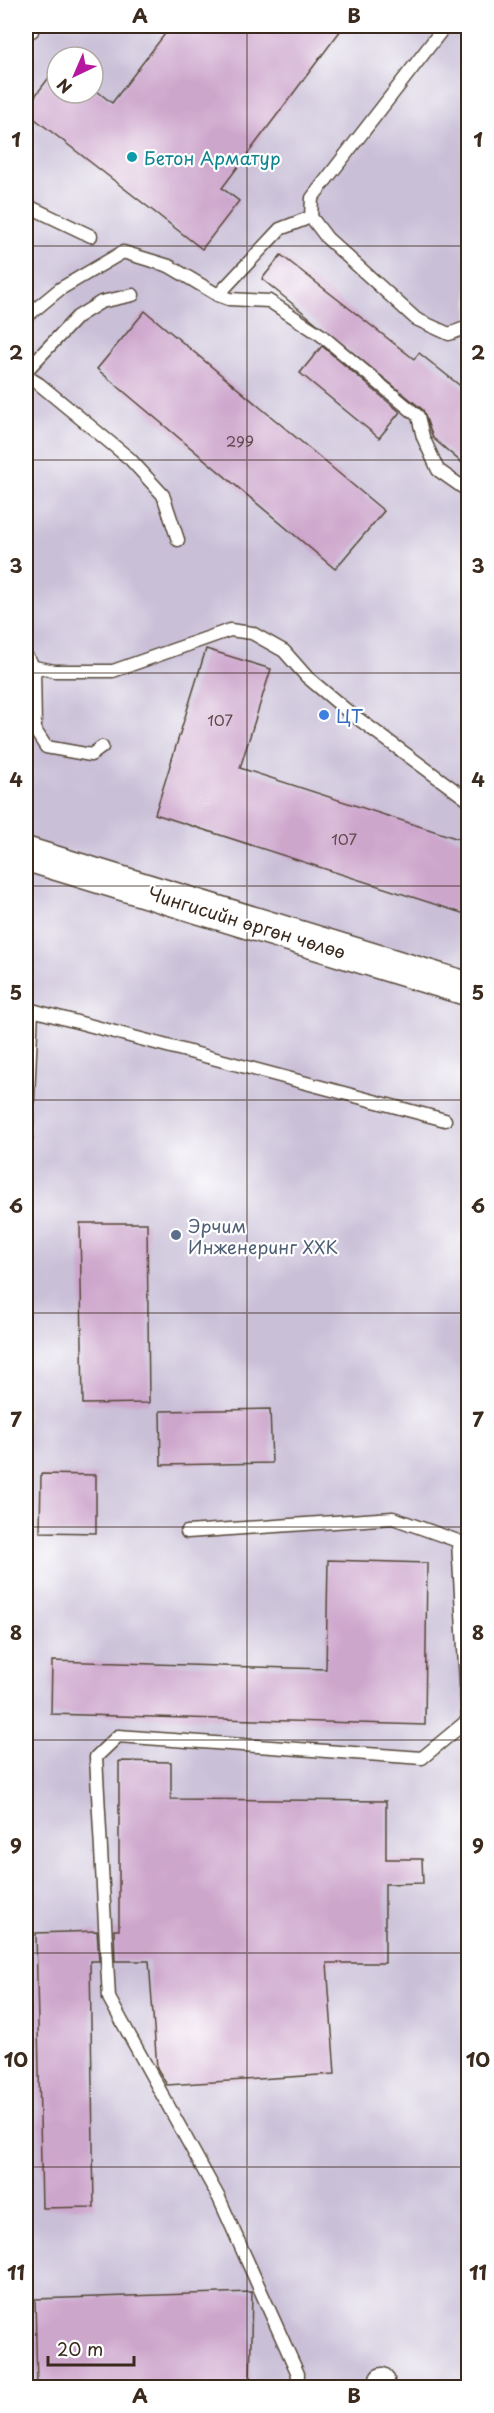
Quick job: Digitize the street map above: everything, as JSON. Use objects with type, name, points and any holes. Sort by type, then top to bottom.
[{"type":"highway","name":"Чингисийн өргөн чөлөө","points":[[26,854],[468,989]]},
{"type":"lane","points":[[445,26],[312,198],[311,217],[327,238],[416,319],[449,334],[468,327]]},
{"type":"lane","points":[[26,205],[92,236]]},
{"type":"lane","points":[[218,295],[280,229],[311,217]]},
{"type":"lane","points":[[26,317],[60,290],[123,252],[169,266],[229,299],[269,301],[321,335],[418,416],[423,437],[438,470],[468,491]]},
{"type":"lane","points":[[133,295],[101,302],[77,317],[26,373],[130,459],[163,495],[178,540]]},
{"type":"lane","points":[[34,667],[55,671],[113,671],[230,630],[252,633],[284,651],[307,677],[345,709],[468,800]]},
{"type":"lane","points":[[26,656],[34,667],[35,730],[46,747],[91,755],[102,747]]},
{"type":"lane","points":[[26,1138],[32,1010],[445,1120]]},
{"type":"lane","points":[[187,1533],[393,1518],[458,1541],[468,1720],[422,1758],[118,1736],[96,1757],[109,1998],[219,2198],[298,2374],[297,2388]]},
{"type":"shaded area","points":[[26,26],[468,26],[468,2387],[26,2387]]},
{"type":"building","points":[[171,26],[344,26],[222,188],[239,201],[202,249],[26,112],[26,108],[45,83],[45,105],[105,105],[105,97],[112,103]]},
{"type":"building","points":[[281,255],[414,359],[419,353],[468,392],[468,468],[433,438],[423,410],[262,279]]},
{"type":"building","points":[[145,311],[384,511],[335,569],[97,369]]},
{"type":"building","points":[[322,346],[400,412],[379,438],[300,373]]},
{"type":"building","points":[[206,649],[271,669],[240,768],[468,842],[468,915],[155,814]]},
{"type":"building","points":[[80,1223],[147,1223],[149,1403],[83,1404]]},
{"type":"building","points":[[270,1409],[272,1463],[161,1465],[160,1411]]},
{"type":"building","points":[[41,1474],[96,1475],[96,1533],[40,1532]]},
{"type":"building","points":[[328,1560],[427,1563],[425,1725],[51,1714],[52,1661],[326,1669]]},
{"type":"building","points":[[119,1761],[171,1762],[171,1799],[386,1801],[386,1859],[422,1859],[423,1883],[385,1884],[385,1963],[327,1963],[335,2074],[167,2085],[157,2068],[149,1961],[115,1961],[114,1930],[119,1930]]},
{"type":"building","points":[[97,1931],[99,1961],[90,1961],[94,2207],[42,2208],[36,1933]]},
{"type":"building","points":[[252,2292],[250,2388],[37,2388],[35,2299]]},
{"type":"place","name":"Бетон Арматур","points":[[132,157]]},
{"type":"place","name":"ЦТ","points":[[324,715]]},
{"type":"place","name":"Эрчим Инженеринг ХХК","points":[[176,1235]]}]
